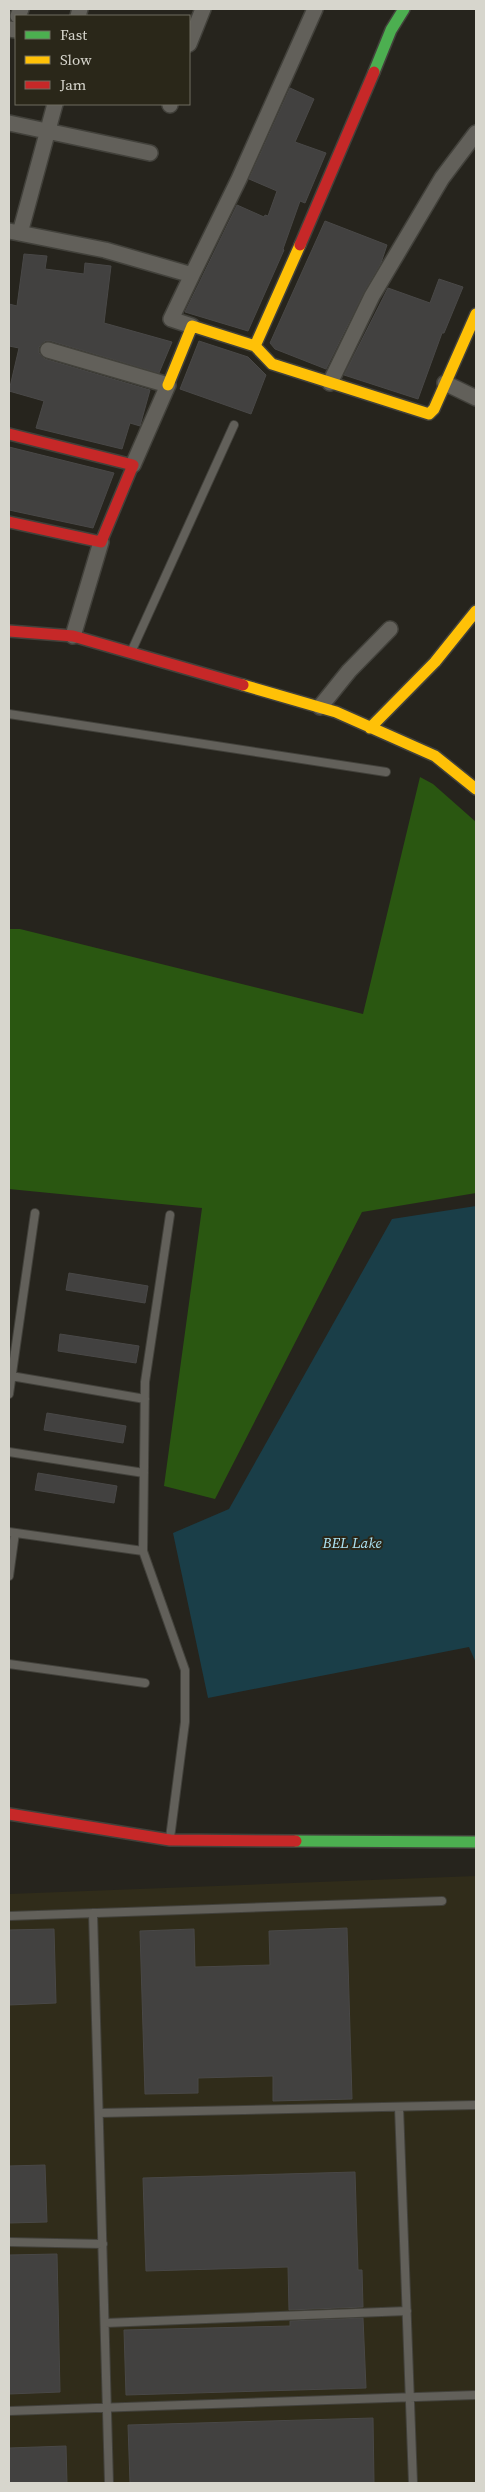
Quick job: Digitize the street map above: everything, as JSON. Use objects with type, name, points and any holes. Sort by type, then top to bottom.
[{"type":"street","points":[[190,42],[203,9]]},
{"type":"street","points":[[315,9],[239,179],[171,319],[255,346],[272,364],[414,412],[429,414],[434,409],[444,383],[475,321]]},
{"type":"street","points":[[255,346],[337,163],[391,30],[404,9]]},
{"type":"street","points":[[55,105],[48,131],[14,232],[105,250],[192,275]]},
{"type":"street","points":[[9,122],[150,153]]},
{"type":"street","points":[[330,383],[372,296],[442,178],[476,133]]},
{"type":"street","points":[[73,636],[102,542],[192,326]]},
{"type":"street","points":[[48,350],[168,385]]},
{"type":"street","points":[[444,383],[476,398]]},
{"type":"street","points":[[9,434],[133,465]]},
{"type":"street","points":[[9,522],[102,542]]},
{"type":"street","points":[[370,728],[435,662],[476,611]]},
{"type":"street","points":[[320,707],[349,671],[390,629]]},
{"type":"street","points":[[9,631],[73,636],[336,712],[435,756],[476,789]]},
{"type":"street","points":[[9,1814],[170,1840],[476,1842]]},
{"type":"lane","points":[[131,652],[234,425]]},
{"type":"lane","points":[[9,714],[386,772]]},
{"type":"lane","points":[[9,1394],[34,1213]]},
{"type":"lane","points":[[170,1215],[145,1382],[143,1551],[185,1670],[185,1722],[170,1840]]},
{"type":"lane","points":[[11,1376],[145,1399]]},
{"type":"lane","points":[[9,1452],[144,1472]]},
{"type":"lane","points":[[9,1576],[12,1532],[143,1551]]},
{"type":"lane","points":[[9,1664],[145,1684]]},
{"type":"lane","points":[[9,1916],[442,1901]]},
{"type":"lane","points":[[93,1913],[109,2483]]},
{"type":"lane","points":[[99,2113],[476,2105]]},
{"type":"lane","points":[[399,2107],[413,2483]]},
{"type":"lane","points":[[9,2242],[103,2244]]},
{"type":"lane","points":[[105,2323],[407,2311]]},
{"type":"lane","points":[[9,2411],[476,2395]]},
{"type":"shaded area","points":[[476,1876],[476,2483],[9,2483],[9,1894]]},
{"type":"green space","points":[[420,777],[433,784],[476,822],[476,1193],[362,1212],[215,1499],[164,1486],[202,1208],[9,1189],[9,929],[20,929],[363,1014]]},
{"type":"water","name":"BEL Lake","points":[[476,1206],[476,1663],[469,1647],[208,1698],[173,1533],[229,1509],[392,1219]]},
{"type":"building","points":[[290,88],[314,99],[295,142],[326,153],[305,203],[300,201],[284,250],[248,331],[185,312],[237,205],[264,217],[265,215],[268,216],[277,191],[249,179]]},
{"type":"building","points":[[325,221],[387,245],[381,263],[364,292],[326,369],[275,349],[270,343]]},
{"type":"building","points":[[24,254],[47,256],[45,269],[84,274],[85,263],[111,266],[104,323],[172,342],[159,373],[51,341],[45,341],[39,347],[39,353],[45,359],[150,390],[140,426],[130,423],[122,449],[36,428],[44,401],[9,391],[19,348],[9,346],[9,304],[17,306]]},
{"type":"building","points":[[439,279],[463,287],[444,333],[442,333],[418,399],[344,375],[388,288],[430,303]]},
{"type":"building","points":[[199,341],[248,357],[266,375],[251,414],[180,389]]},
{"type":"building","points":[[9,447],[114,473],[93,528],[9,510]]},
{"type":"building","points":[[69,1273],[148,1286],[145,1303],[66,1290]]},
{"type":"building","points":[[60,1334],[139,1346],[136,1363],[58,1351]]},
{"type":"building","points":[[47,1413],[126,1426],[123,1443],[44,1430]]},
{"type":"building","points":[[38,1473],[117,1486],[114,1503],[35,1490]]},
{"type":"building","points":[[347,1928],[352,2099],[273,2101],[273,2076],[198,2078],[198,2093],[145,2094],[140,1931],[194,1929],[195,1967],[270,1965],[269,1931]]},
{"type":"building","points":[[54,1929],[56,2003],[9,2005],[9,1930]]},
{"type":"building","points":[[45,2165],[47,2222],[9,2223],[9,2166]]},
{"type":"building","points":[[355,2172],[358,2270],[362,2270],[363,2307],[289,2310],[288,2267],[146,2271],[143,2178]]},
{"type":"building","points":[[57,2254],[60,2392],[9,2394],[9,2255]]},
{"type":"building","points":[[363,2318],[366,2388],[126,2395],[124,2330],[290,2326],[290,2321]]},
{"type":"building","points":[[373,2418],[374,2483],[130,2483],[128,2425]]},
{"type":"building","points":[[66,2446],[67,2483],[9,2483],[9,2448]]},
{"type":"traffic: fast","points":[[374,72],[391,30],[404,9]]},
{"type":"traffic: fast","points":[[296,1841],[476,1842]]},
{"type":"traffic: slow","points":[[168,385],[192,326],[255,346],[300,245]]},
{"type":"traffic: slow","points":[[255,346],[272,364],[429,414],[434,409],[476,314]]},
{"type":"traffic: slow","points":[[370,728],[435,662],[476,611]]},
{"type":"traffic: slow","points":[[243,685],[336,712],[435,756],[476,789]]},
{"type":"traffic: jam","points":[[300,245],[374,72]]},
{"type":"traffic: jam","points":[[9,434],[133,465],[101,542],[9,522]]},
{"type":"traffic: jam","points":[[9,631],[73,636],[243,685]]},
{"type":"traffic: jam","points":[[9,1814],[170,1840],[296,1841]]}]
